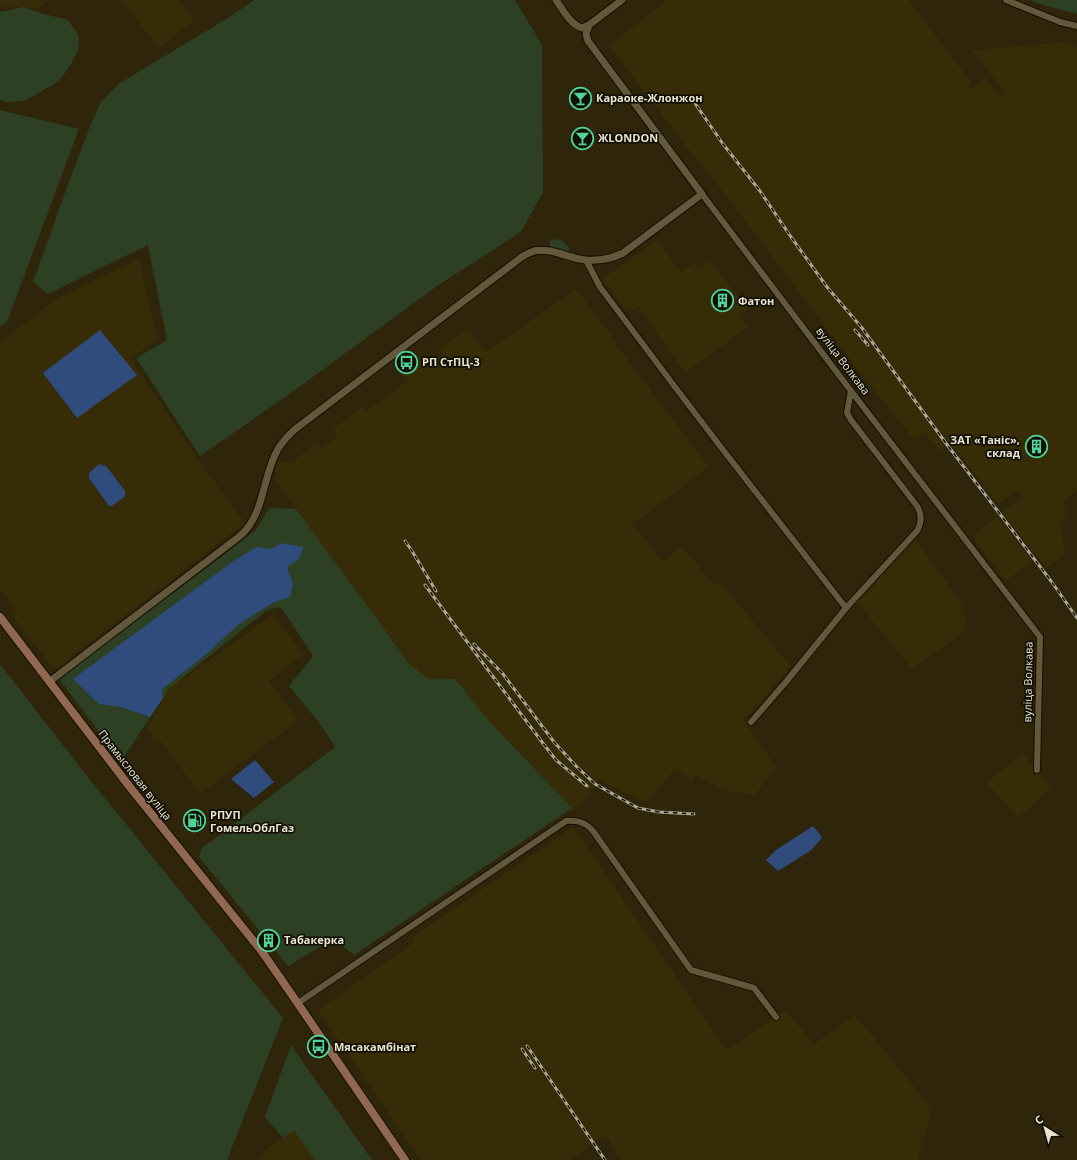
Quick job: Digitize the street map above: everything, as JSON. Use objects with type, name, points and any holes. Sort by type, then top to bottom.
[{"type":"main road","name":"Прамысловая вуліца","points":[[0,617],[157,822],[260,949],[405,1160]]},
{"type":"street","points":[[556,0],[576,26],[582,28],[589,25],[622,0]]},
{"type":"street","points":[[1006,0],[1060,22],[1077,26]]},
{"type":"street","name":"вуліца Волкава","points":[[589,25],[586,34],[588,41],[851,391],[1040,637],[1036,770]]},
{"type":"street","points":[[49,682],[245,531],[253,520],[258,509],[272,460],[284,439],[294,430],[528,253],[535,251],[546,251],[586,260],[611,259],[623,253],[702,194]]},
{"type":"street","points":[[586,260],[600,287],[720,446],[846,608]]},
{"type":"street","points":[[751,722],[846,608],[921,525],[921,511],[851,420],[848,413],[851,391]]},
{"type":"street","points":[[298,1003],[566,821],[575,820],[588,826],[593,831],[691,970],[754,988],[776,1017]]},
{"type":"shaded area","points":[[0,0],[49,0],[37,8],[0,7]]},
{"type":"shaded area","points":[[121,0],[179,0],[194,20],[159,48]]},
{"type":"shaded area","points":[[667,0],[909,0],[971,82],[968,85],[971,89],[986,78],[1001,97],[1006,93],[971,50],[1064,42],[1077,48],[1077,490],[1063,501],[1068,517],[1059,521],[1066,553],[1046,568],[1002,512],[1023,497],[1017,490],[998,504],[951,443],[940,452],[925,433],[915,441],[860,373],[727,197],[685,145],[609,45]]},
{"type":"shaded area","points":[[657,240],[681,272],[696,261],[700,267],[710,260],[748,310],[740,316],[748,327],[685,373],[638,306],[628,313],[602,279]]},
{"type":"shaded area","points":[[139,259],[158,340],[131,358],[190,448],[245,523],[58,667],[50,664],[14,618],[11,604],[0,589],[0,342],[59,297]]},
{"type":"shaded area","points":[[576,289],[709,467],[633,524],[663,561],[682,546],[714,585],[720,582],[791,666],[749,715],[743,719],[776,767],[755,795],[722,790],[696,775],[692,782],[675,769],[647,803],[599,780],[580,808],[577,807],[570,812],[564,810],[428,694],[358,594],[274,479],[276,477],[275,471],[278,462],[293,461],[318,442],[322,448],[338,436],[333,429],[362,407],[366,411],[407,381],[400,372],[419,359],[424,367],[443,355],[439,348],[468,328],[486,352]]},
{"type":"shaded area","points":[[997,516],[1032,561],[1006,581],[975,541],[975,534]]},
{"type":"shaded area","points":[[915,538],[961,603],[968,629],[912,669],[856,601]]},
{"type":"shaded area","points":[[273,614],[303,654],[269,681],[299,720],[200,794],[159,739],[155,742],[151,736],[153,735],[147,727],[170,688]]},
{"type":"shaded area","points":[[1022,753],[1052,788],[1018,818],[987,783]]},
{"type":"shaded area","name":"Мясакамбінат","points":[[573,827],[727,1050],[785,1010],[814,1044],[855,1015],[932,1108],[918,1160],[620,1160],[606,1135],[570,1160],[421,1160],[318,1010],[413,943],[412,937]]},
{"type":"shaded area","points":[[294,1131],[315,1160],[258,1160],[263,1152]]},
{"type":"green space","points":[[254,0],[515,0],[542,45],[543,192],[521,232],[437,286],[291,393],[200,456],[136,358],[167,340],[148,245],[48,294],[33,282],[70,179],[101,102],[120,83],[231,16]]},
{"type":"green space","points":[[1030,0],[1077,0],[1077,14],[1040,4]]},
{"type":"green space","points":[[23,7],[68,20],[78,35],[79,48],[70,66],[59,81],[25,101],[5,102],[0,100],[0,12]]},
{"type":"green space","points":[[0,110],[79,129],[7,322],[0,326]]},
{"type":"green space","points":[[556,239],[563,241],[570,249],[567,252],[552,248],[549,244],[551,240]]},
{"type":"green space","points":[[269,508],[296,509],[409,664],[429,679],[455,679],[488,720],[572,808],[354,955],[333,939],[288,966],[199,857],[201,849],[335,747],[321,725],[289,686],[313,656],[281,607],[267,610],[170,688],[121,761],[59,679],[256,530]]},
{"type":"green space","points":[[0,664],[87,776],[283,1018],[227,1160],[0,1160]]},
{"type":"green space","points":[[291,1045],[372,1160],[315,1160],[294,1131],[283,1138],[265,1117]]},
{"type":"water","points":[[100,330],[137,375],[77,418],[43,373]]},
{"type":"water","points":[[99,464],[106,466],[125,491],[125,496],[112,506],[109,506],[89,478],[89,473]]},
{"type":"water","points":[[282,543],[303,547],[299,559],[287,567],[293,584],[290,597],[272,603],[239,624],[204,656],[162,689],[163,698],[150,717],[121,707],[99,704],[73,679],[235,560],[257,547],[271,549]]},
{"type":"water","points":[[255,760],[274,782],[254,798],[231,779]]},
{"type":"water","points":[[813,826],[822,838],[810,851],[778,871],[766,860],[776,850]]},
{"type":"railway","points":[[692,99],[723,144],[760,191],[827,287],[862,328],[945,442],[1051,581],[1077,618]]},
{"type":"railway","points":[[855,330],[868,345]]},
{"type":"railway","points":[[405,541],[436,591]]},
{"type":"railway","points":[[425,585],[556,760],[587,786]]},
{"type":"railway","points":[[474,644],[503,674],[554,742],[595,784],[638,808],[659,812],[694,814]]},
{"type":"railway","points":[[527,1046],[605,1160]]},
{"type":"railway","points":[[522,1049],[535,1068]]},
{"type":"place","name":"Караоке-Жлонжон","points":[[580,98]]},
{"type":"place","name":"ЖLONDON","points":[[582,138]]},
{"type":"place","name":"Фатон","points":[[722,301]]},
{"type":"place","name":"РП СтПЦ-3","points":[[407,362]]},
{"type":"place","name":"ЗАТ «Таніс», склад","points":[[1036,446]]},
{"type":"place","name":"РПУП ГомельОблГаз","points":[[194,821]]},
{"type":"place","name":"Табакерка","points":[[268,940]]},
{"type":"place","name":"Мясакамбінат","points":[[318,1047]]}]
